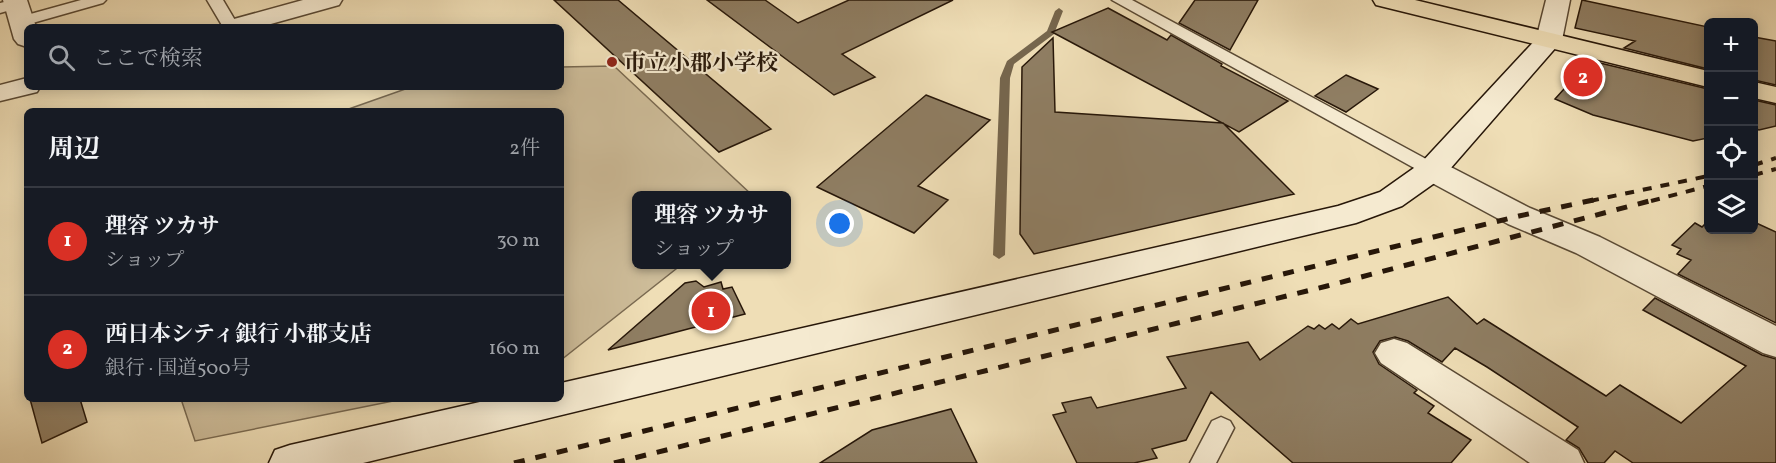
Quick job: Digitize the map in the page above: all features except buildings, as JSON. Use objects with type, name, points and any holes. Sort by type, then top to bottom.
[{"type":"highway","points":[[1385,0],[1704,78]]},
{"type":"highway","points":[[1758,91],[1776,95]]},
{"type":"street","points":[[242,24],[330,0]]},
{"type":"street","points":[[564,399],[1345,215],[1391,199],[1432,170],[1549,40],[1558,0]]},
{"type":"street","points":[[0,93],[24,87]]},
{"type":"street","points":[[1432,170],[1519,216],[1588,245],[1776,343]]},
{"type":"street","points":[[1394,353],[1560,462]]},
{"type":"street","points":[[290,463],[549,402]]},
{"type":"lane","points":[[16,15],[99,0]]},
{"type":"lane","points":[[215,0],[229,24]]},
{"type":"lane","points":[[1120,0],[1432,170]]},
{"type":"lane","points":[[1203,463],[1221,428]]},
{"type":"shaded area","points":[[614,66],[748,191],[632,191],[632,269],[676,269],[564,358],[564,108],[352,108],[402,90],[564,90],[564,67]]},
{"type":"shaded area","points":[[182,402],[388,402],[195,441]]},
{"type":"waterway","points":[[999,255],[1005,78],[1010,63],[1051,32],[1059,11]]},
{"type":"railway","points":[[1758,164],[1776,158]]},
{"type":"railway","points":[[1758,174],[1776,169]]},
{"type":"railway","points":[[1590,201],[1704,177]]},
{"type":"railway","points":[[1651,201],[1704,187]]},
{"type":"railway","points":[[514,463],[1519,216],[1598,199]]},
{"type":"railway","points":[[614,463],[1327,286],[1657,199]]},
{"type":"place","name":"市立小郡小学校","points":[[612,62]]},
{"type":"place","name":"西日本シティ銀行 小郡支店","points":[[1583,77]]},
{"type":"place","name":"理容 ツカサ","points":[[711,311]]}]
